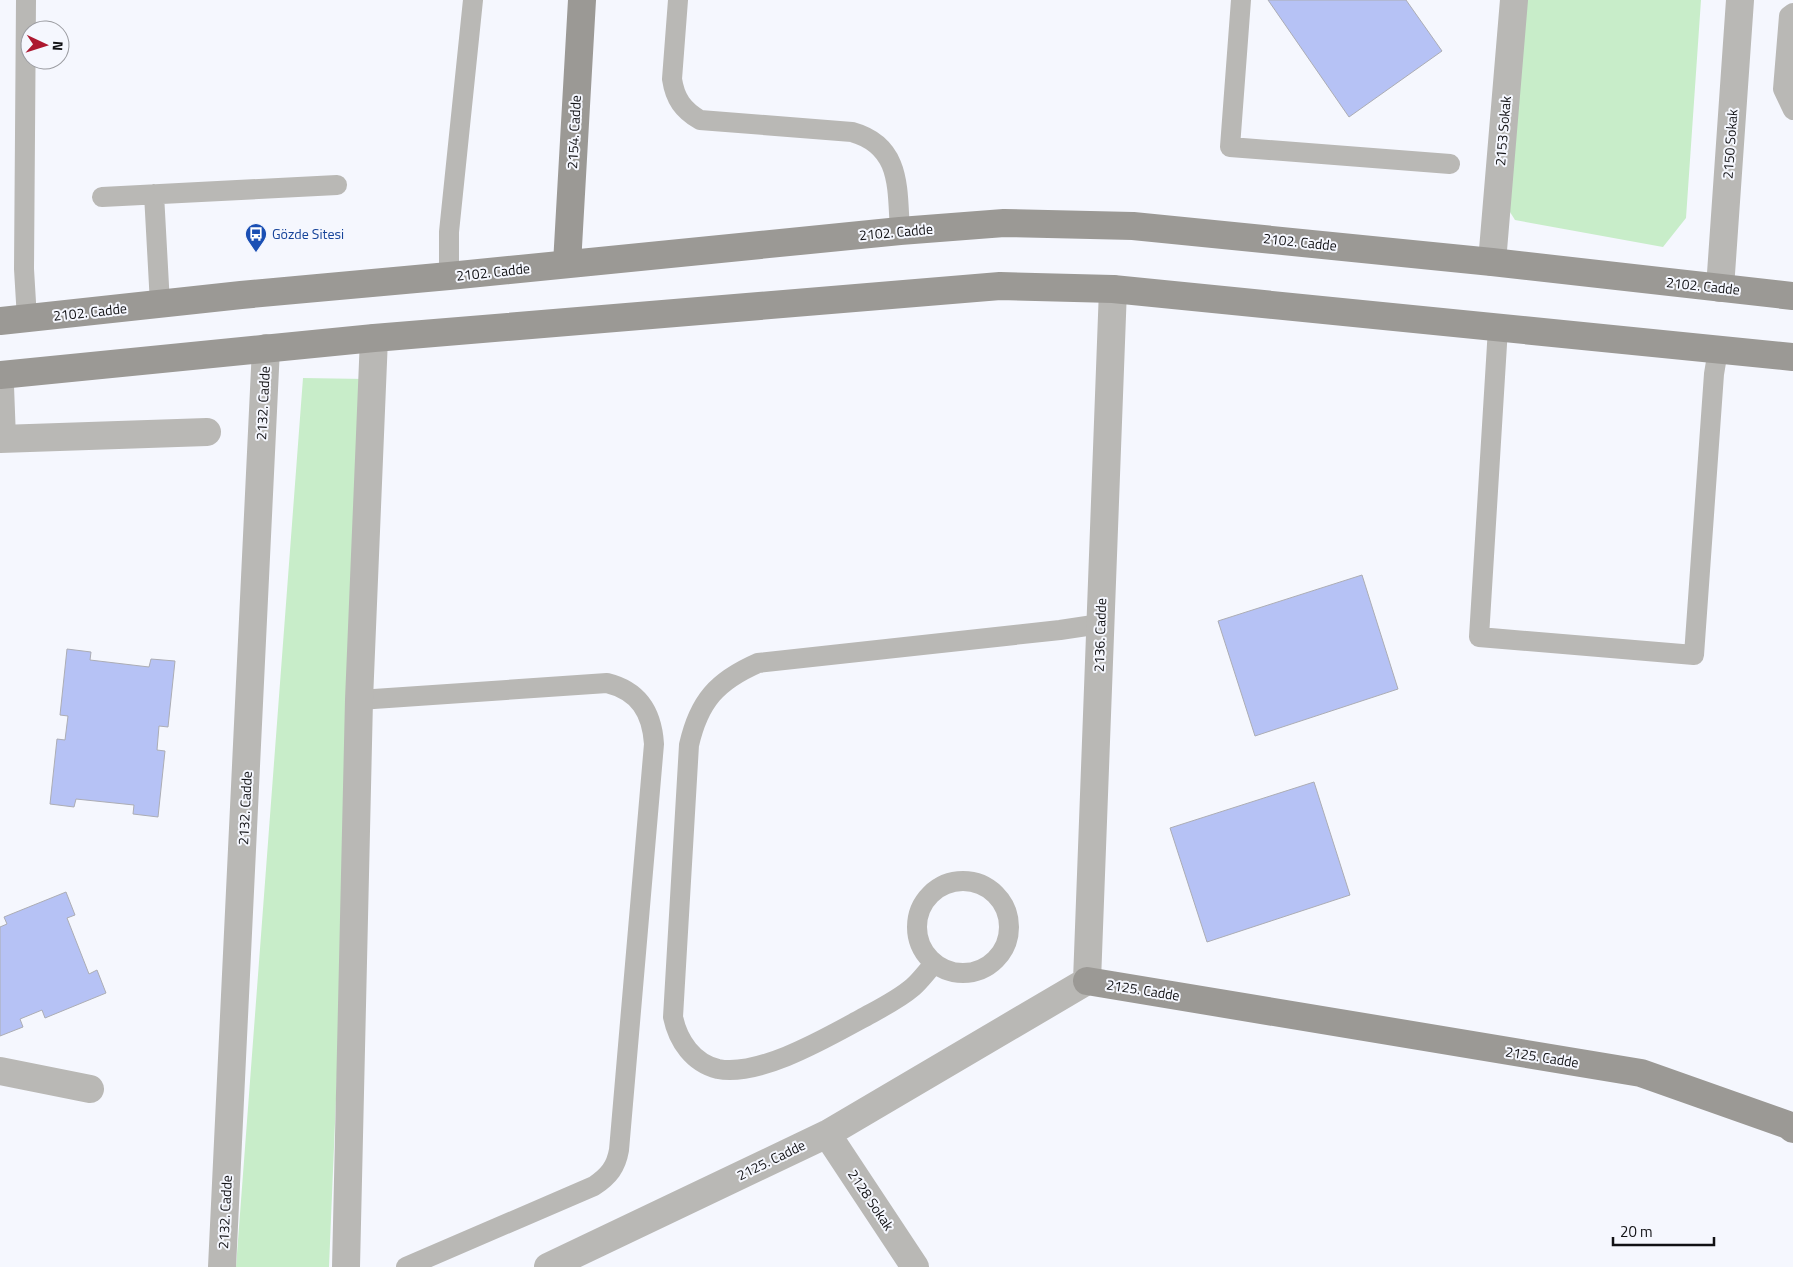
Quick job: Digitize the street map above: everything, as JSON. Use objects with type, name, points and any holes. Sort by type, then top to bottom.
[{"type":"street","name":"2154. Cadde","points":[[567,264],[582,0]]},
{"type":"street","name":"2153 Sokak","points":[[1492,262],[1514,0]]},
{"type":"street","name":"2150 Sokak","points":[[1720,288],[1740,0]]},
{"type":"street","name":"2102. Cadde","points":[[0,321],[900,231],[1004,224],[1133,226],[1492,262],[1793,296]]},
{"type":"street","points":[[0,375],[374,338],[1000,286],[1113,289],[1793,357]]},
{"type":"street","name":"2136. Cadde","points":[[1087,981],[1113,289]]},
{"type":"street","points":[[346,1267],[359,700],[374,338]]},
{"type":"street","name":"2132. Cadde","points":[[222,1267],[266,348]]},
{"type":"street","points":[[0,386],[1,439],[208,432]]},
{"type":"street","name":"2125. Cadde","points":[[549,1267],[827,1134],[1087,981],[1641,1074],[1791,1125]]},
{"type":"street","points":[[0,1072],[90,1089]]},
{"type":"street","name":"2128 Sokak","points":[[827,1134],[916,1267]]},
{"type":"lane","points":[[26,0],[24,269],[27,318]]},
{"type":"lane","points":[[449,276],[449,232],[473,0]]},
{"type":"lane","points":[[678,0],[672,79],[678,101],[688,112],[700,120],[852,132],[863,135],[883,149],[890,160],[895,173],[900,231]]},
{"type":"lane","points":[[1241,0],[1230,147],[1450,164]]},
{"type":"lane","points":[[1793,13],[1790,16],[1783,89],[1793,110]]},
{"type":"lane","points":[[102,197],[337,185]]},
{"type":"lane","points":[[154,194],[160,304]]},
{"type":"lane","points":[[1498,328],[1478,637],[1694,655],[1714,374],[1718,350]]},
{"type":"lane","points":[[934,964],[913,987],[891,1002],[816,1043],[761,1065],[733,1070],[718,1068],[703,1063],[690,1053],[676,1031],[673,1017],[689,745],[693,726],[702,708],[714,692],[727,680],[758,663],[1100,624]]},
{"type":"lane","points":[[359,700],[607,683],[618,686],[637,698],[650,719],[654,744],[617,1161],[612,1171],[604,1180],[594,1186],[406,1267]]},
{"type":"lane","points":[[952,881],[972,881],[992,890],[1005,906],[1010,926],[1006,946],[993,963],[974,973],[953,973],[934,964],[921,948],[916,928],[921,907],[933,890],[952,881]]},
{"type":"green space","points":[[1520,0],[1701,0],[1686,218],[1663,247],[1515,220],[1500,196]]},
{"type":"green space","points":[[303,378],[366,379],[329,1267],[236,1267]]},
{"type":"building","points":[[1268,0],[1406,0],[1442,51],[1349,117]]},
{"type":"building","points":[[1362,575],[1398,689],[1255,736],[1218,621]]},
{"type":"building","points":[[67,649],[91,652],[90,660],[149,667],[151,659],[175,661],[168,727],[159,726],[157,750],[165,751],[158,817],[133,814],[134,805],[76,799],[74,807],[50,804],[57,739],[65,740],[68,716],[60,715]]},
{"type":"building","points":[[1314,782],[1350,895],[1207,942],[1170,828]]},
{"type":"building","points":[[66,892],[75,915],[67,918],[89,974],[97,970],[106,993],[45,1018],[42,1010],[20,1019],[23,1027],[0,1036],[0,927],[7,924],[4,917]]},
{"type":"place","name":"Gözde Sitesi","points":[[256,253]]}]
